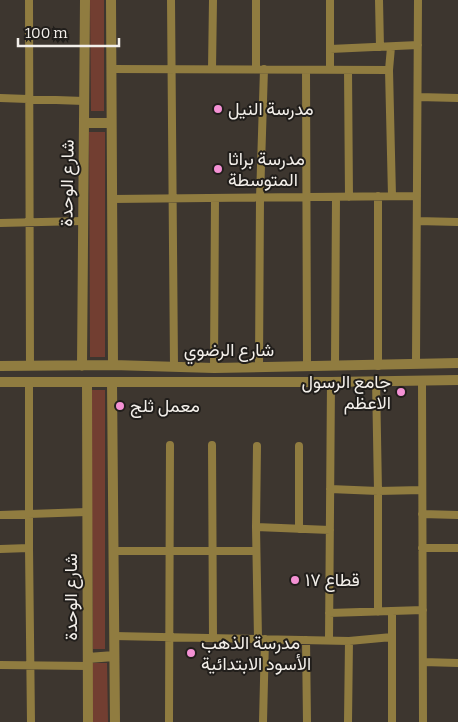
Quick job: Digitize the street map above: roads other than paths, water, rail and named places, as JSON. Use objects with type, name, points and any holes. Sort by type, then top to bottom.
[{"type":"street","points":[[29,0],[30,366]]},
{"type":"street","name":"شارع الوحدة","points":[[82,366],[85,0]]},
{"type":"street","points":[[111,0],[112,365]]},
{"type":"street","points":[[171,0],[174,367]]},
{"type":"street","points":[[212,69],[213,0]]},
{"type":"street","points":[[256,0],[256,69]]},
{"type":"street","points":[[330,0],[330,70]]},
{"type":"street","points":[[379,0],[380,47]]},
{"type":"street","points":[[416,363],[418,0]]},
{"type":"street","points":[[330,48],[418,45]]},
{"type":"street","points":[[391,47],[389,70],[392,196]]},
{"type":"street","points":[[111,69],[389,70]]},
{"type":"street","points":[[259,366],[260,198],[264,69]]},
{"type":"street","points":[[306,70],[307,366]]},
{"type":"street","points":[[348,70],[349,197]]},
{"type":"street","points":[[418,97],[458,98]]},
{"type":"street","points":[[0,98],[84,101]]},
{"type":"street","points":[[84,123],[112,123]]},
{"type":"street","points":[[378,196],[378,366]]},
{"type":"street","points":[[112,200],[417,196]]},
{"type":"street","points":[[335,366],[336,197]]},
{"type":"street","points":[[214,368],[215,198]]},
{"type":"street","points":[[0,223],[83,220]]},
{"type":"street","points":[[417,221],[458,222]]},
{"type":"street","name":"شارع الرضوي","points":[[0,366],[112,365],[214,368],[458,363]]},
{"type":"street","points":[[291,366],[291,382]]},
{"type":"street","points":[[376,380],[378,612]]},
{"type":"street","name":"شارع الرضوي","points":[[0,382],[458,380]]},
{"type":"street","points":[[422,381],[423,722]]},
{"type":"street","name":"شارع الوحدة","points":[[87,382],[88,722]]},
{"type":"street","points":[[112,382],[115,722]]},
{"type":"street","points":[[329,640],[330,382]]},
{"type":"street","points":[[29,383],[31,722]]},
{"type":"street","points":[[169,722],[170,445]]},
{"type":"street","points":[[212,445],[213,638]]},
{"type":"street","points":[[257,446],[256,551],[263,722]]},
{"type":"street","points":[[299,446],[299,529]]},
{"type":"street","points":[[330,489],[422,490]]},
{"type":"street","points":[[0,515],[87,512]]},
{"type":"street","points":[[422,514],[458,514]]},
{"type":"street","points":[[256,527],[330,530]]},
{"type":"street","points":[[0,549],[29,548]]},
{"type":"street","points":[[422,548],[458,548]]},
{"type":"street","points":[[113,551],[256,551]]},
{"type":"street","points":[[329,613],[423,610]]},
{"type":"street","points":[[392,611],[392,722]]},
{"type":"street","points":[[114,636],[306,640],[392,637]]},
{"type":"street","points":[[306,640],[307,722]]},
{"type":"street","points":[[348,722],[349,640]]},
{"type":"street","points":[[0,665],[88,662],[114,656]]},
{"type":"street","points":[[423,662],[458,663]]},
{"type":"place","name":"مدرسة النيل","points":[[218,109]]},
{"type":"place","name":"مدرسة براثا المتوسطة","points":[[218,169]]},
{"type":"place","name":"جامع الرسول الاعظم","points":[[401,392]]},
{"type":"place","name":"معمل ثلج","points":[[120,406]]},
{"type":"place","name":"قطاع ١٧","points":[[295,580]]},
{"type":"place","name":"مدرسة الذهب الأسود الابتدائية","points":[[191,653]]}]
